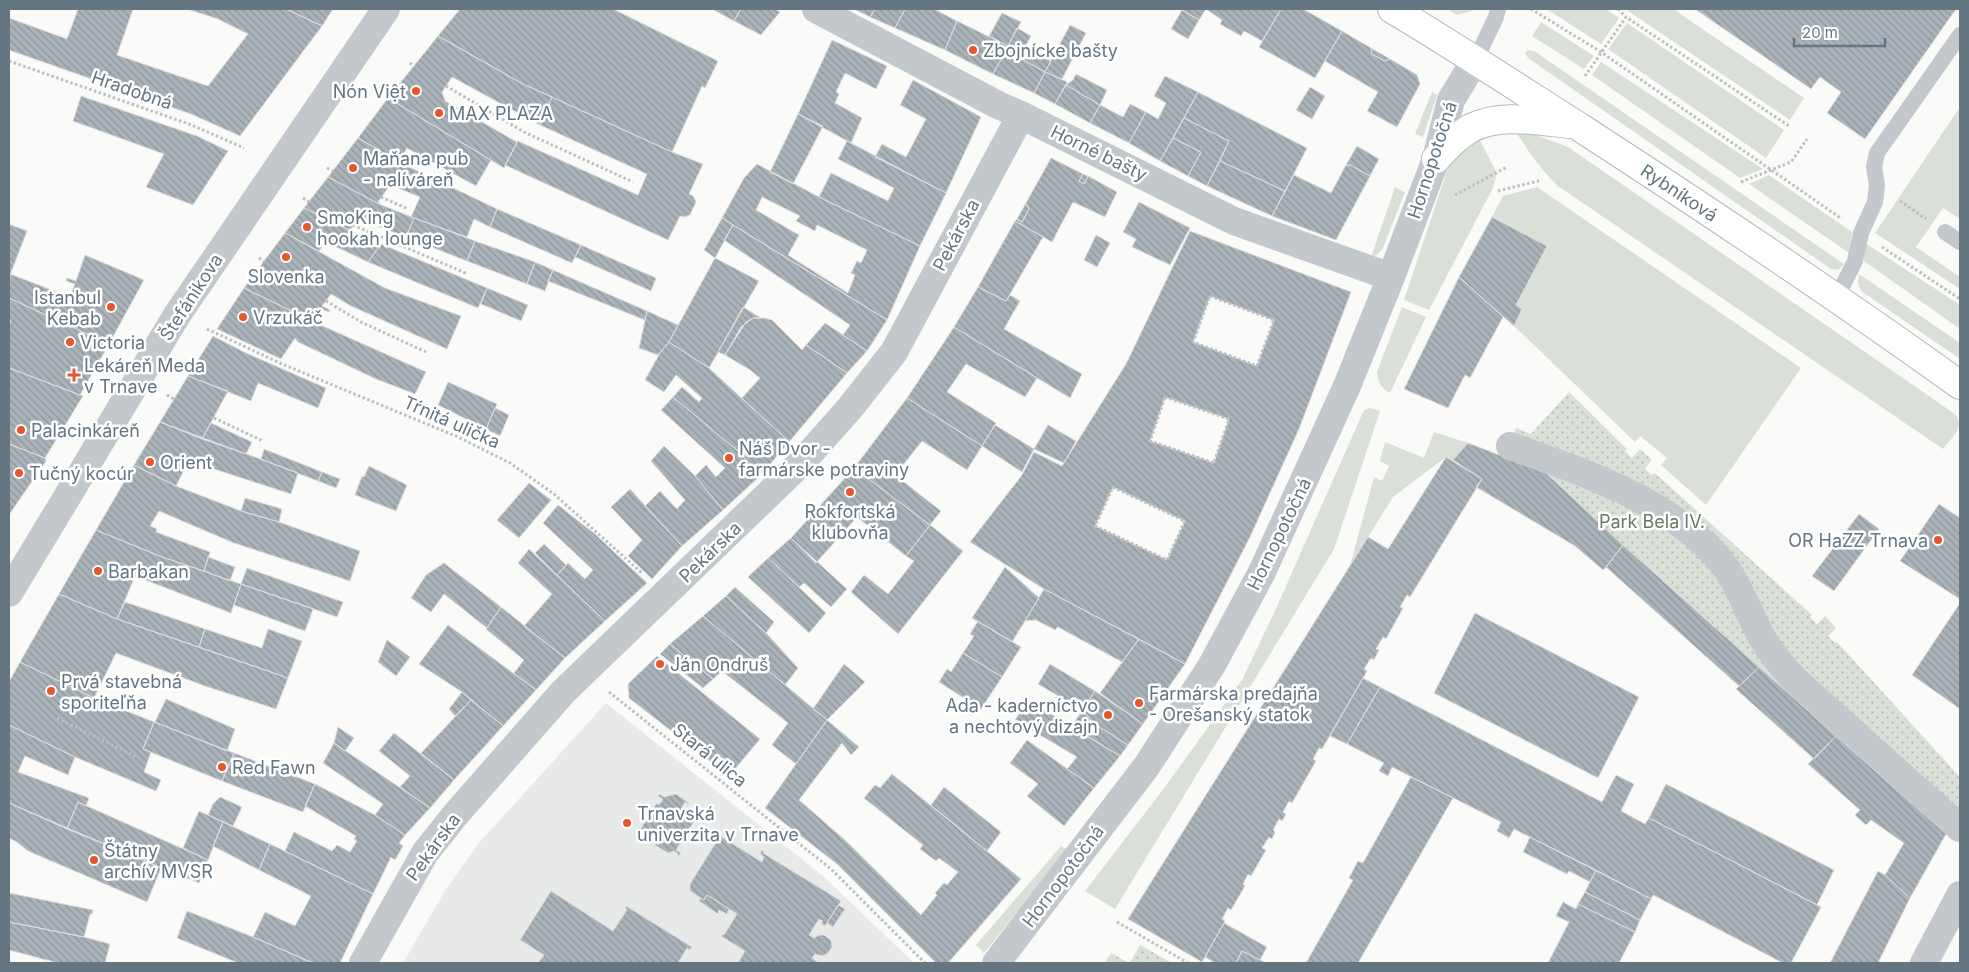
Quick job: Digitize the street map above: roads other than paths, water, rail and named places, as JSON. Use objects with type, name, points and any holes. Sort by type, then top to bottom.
[{"type":"street","name":"Štefánikova","points":[[9,593],[177,315],[386,9]]},
{"type":"street","name":"Horné bašty","points":[[816,9],[990,101],[1234,221],[1391,277]]},
{"type":"street","name":"Rybníková","points":[[1392,9],[1476,59],[1733,227],[1837,297],[1960,385]]},
{"type":"street","name":"Hornopotočná","points":[[996,963],[1146,767],[1212,665],[1261,574],[1347,386],[1391,277],[1436,158],[1451,100],[1476,59]]},
{"type":"street","name":"Pekárska","points":[[363,963],[425,853],[456,814],[564,692],[802,462],[850,408],[894,352],[1021,115]]},
{"type":"street","points":[[1436,158],[1454,140],[1472,128],[1497,121],[1515,118],[1574,124]]},
{"type":"street","points":[[1510,446],[1593,476],[1656,509],[1697,536],[1714,554],[1736,584],[1761,635],[1778,662],[1796,681],[1960,828]]},
{"type":"street","points":[[1924,963],[1960,895]]},
{"type":"lane","points":[[1476,59],[1498,9]]},
{"type":"lane","points":[[1837,297],[1855,261],[1861,233],[1875,202],[1877,185],[1874,167],[1877,154],[1960,35]]},
{"type":"lane","points":[[1944,232],[1960,242]]},
{"type":"place","name":"Zbojnícke bašty","points":[[973,50]]},
{"type":"place","name":"Nón Việt","points":[[416,91]]},
{"type":"place","name":"MAX PLAZA","points":[[439,113]]},
{"type":"place","name":"Maňana pub - nalíváreň","points":[[353,168]]},
{"type":"place","name":"SmoKing hookah lounge","points":[[307,227]]},
{"type":"place","name":"Slovenka","points":[[286,257]]},
{"type":"place","name":"Istanbul Kebab","points":[[111,307]]},
{"type":"place","name":"Vrzukáč","points":[[243,317]]},
{"type":"place","name":"Victoria","points":[[70,342]]},
{"type":"place","name":"Lekáreň Meda v Trnave","points":[[74,375]]},
{"type":"place","name":"Palacinkáreň","points":[[21,430]]},
{"type":"place","name":"Náš Dvor - farmárske potraviny","points":[[729,458]]},
{"type":"place","name":"Orient","points":[[150,462]]},
{"type":"place","name":"Tučný kocúr","points":[[19,473]]},
{"type":"place","name":"Rokfortská klubovňa","points":[[850,492]]},
{"type":"place","name":"OR HaZZ Trnava","points":[[1938,540]]},
{"type":"place","name":"Barbakan","points":[[98,571]]},
{"type":"place","name":"Ján Ondruš","points":[[660,664]]},
{"type":"place","name":"Prvá stavebná sporiteľňa","points":[[51,691]]},
{"type":"place","name":"Farmárska predajňa - Orešanský statok","points":[[1139,703]]},
{"type":"place","name":"Ada - kaderníctvo a nechtový dizajn","points":[[1108,715]]},
{"type":"place","name":"Red Fawn","points":[[222,767]]},
{"type":"place","name":"Trnavská univerzita v Trnave","points":[[627,823]]},
{"type":"place","name":"Štátny archív MVSR","points":[[94,860]]},
{"type":"park label","name":"Park Bela IV.","points":[[1652,521]]}]
